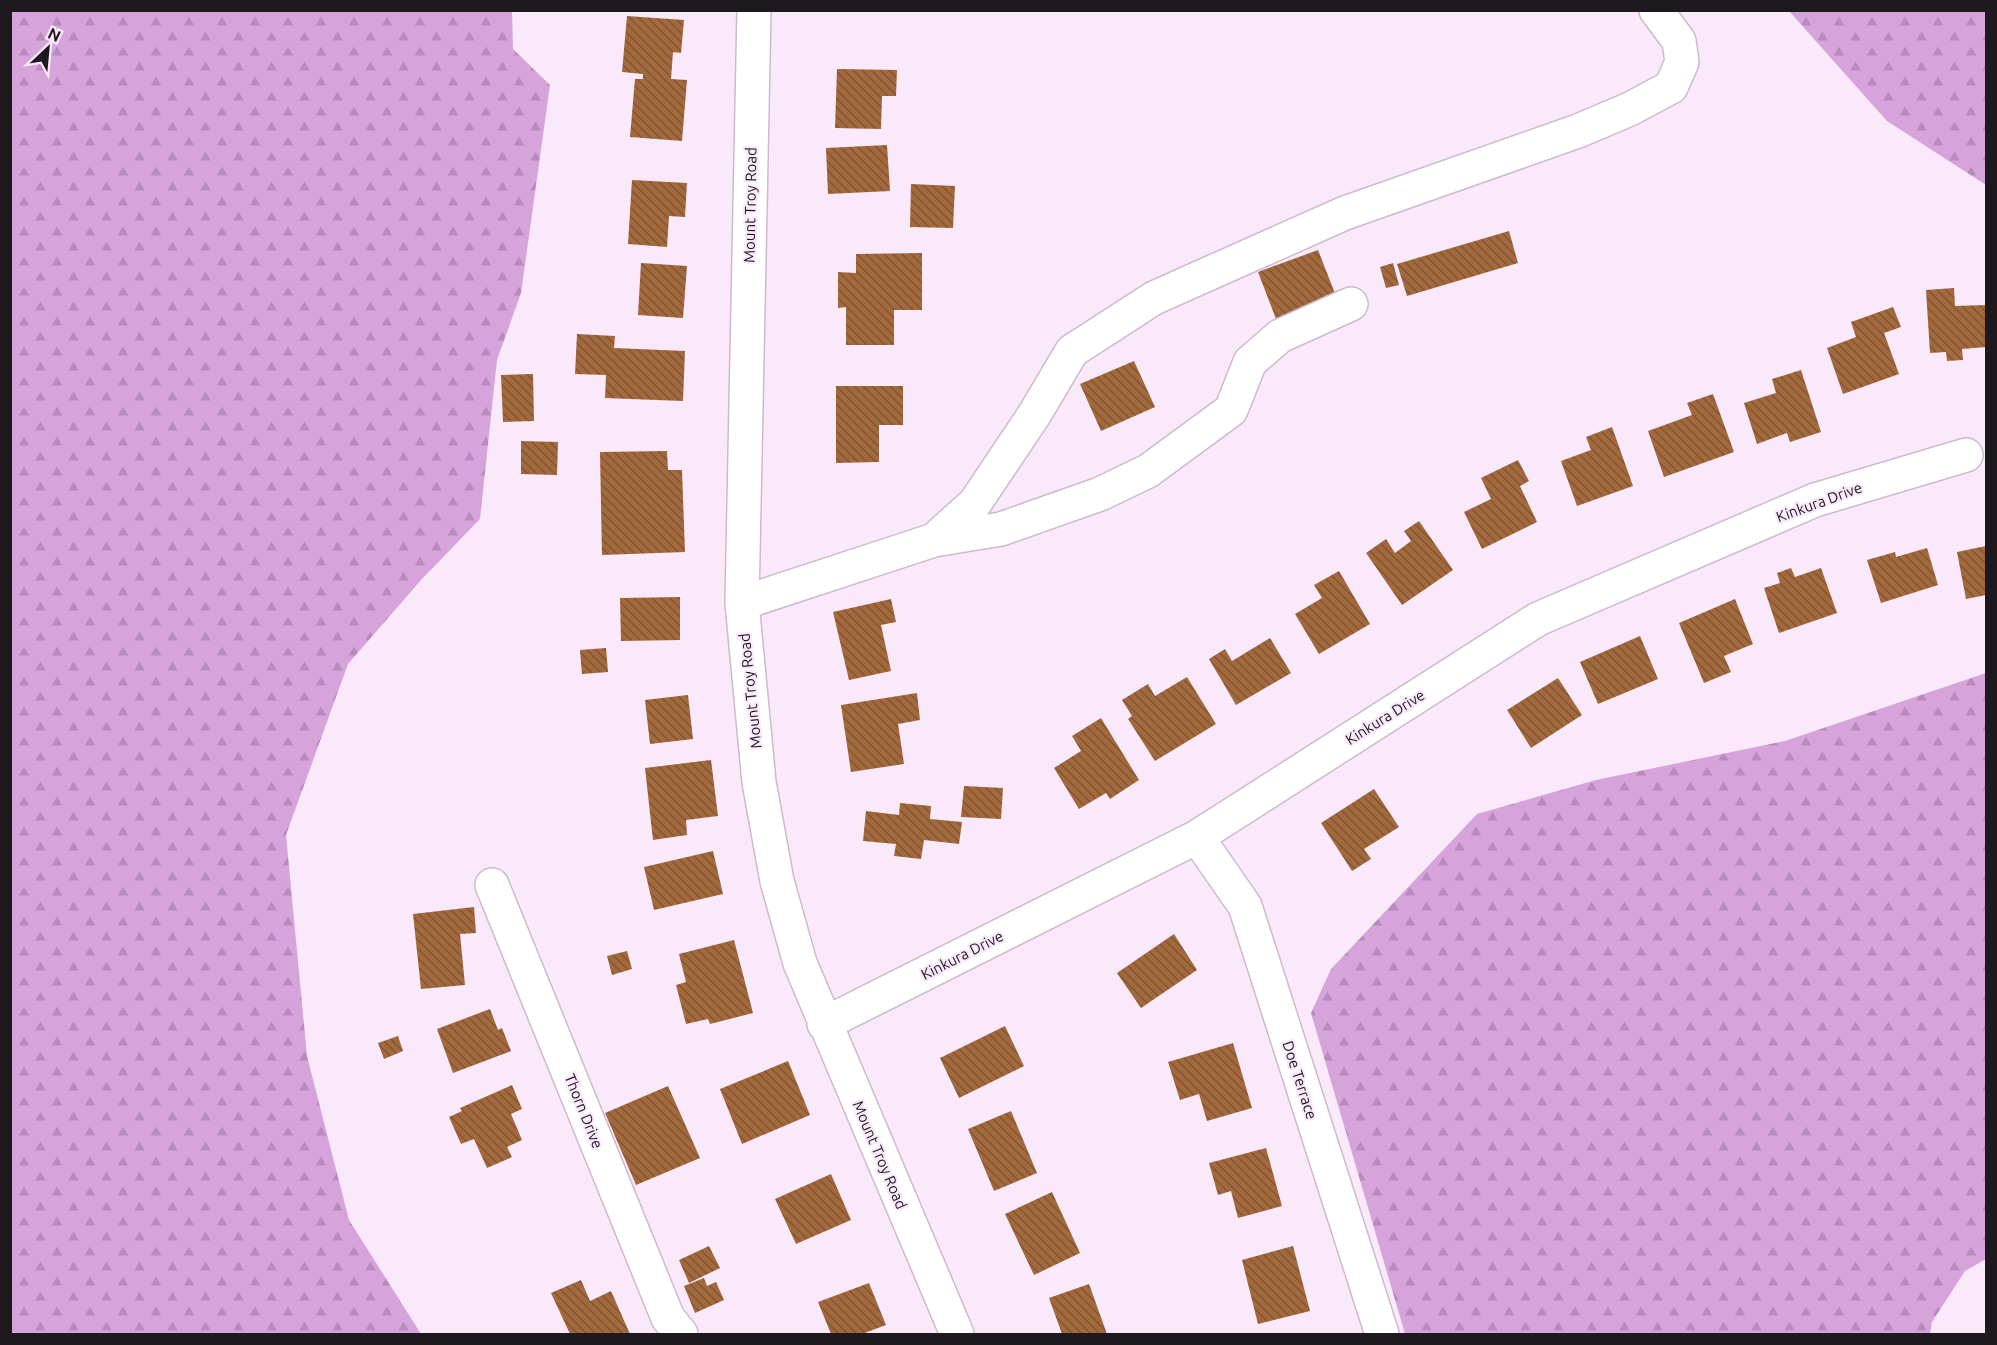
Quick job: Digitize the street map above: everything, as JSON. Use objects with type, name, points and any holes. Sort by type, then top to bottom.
[{"type":"street","name":"Mount Troy Road","points":[[754,10],[741,603],[759,782],[777,881],[800,963],[957,1335]]},
{"type":"street","points":[[934,540],[975,503],[1034,415],[1072,351],[1154,298],[1379,201],[1578,131],[1630,109],[1671,87],[1682,62],[1679,41],[1656,10]]},
{"type":"street","points":[[741,603],[934,540],[1001,529],[1100,494],[1148,471],[1231,410],[1250,362],[1280,336],[1351,304]]},
{"type":"street","name":"Kinkura Drive","points":[[824,1024],[1197,837],[1538,620],[1815,500],[1966,455]]},
{"type":"street","name":"Doe Terrace","points":[[1197,837],[1245,906],[1382,1335]]},
{"type":"street","name":"Thorn Drive","points":[[492,885],[668,1318],[681,1335]]},
{"type":"green space","points":[[10,11],[512,11],[513,49],[550,85],[521,293],[497,360],[480,519],[421,580],[348,664],[286,835],[307,1056],[349,1220],[421,1334],[11,1334]]},
{"type":"green space","points":[[1789,11],[1986,11],[1986,185],[1887,121]]},
{"type":"green space","points":[[1986,673],[1986,1259],[1965,1271],[1932,1322],[1930,1334],[1405,1334],[1311,1013],[1331,969],[1477,814],[1596,780],[1785,741]]},
{"type":"building","points":[[627,16],[684,20],[681,53],[673,52],[671,79],[687,80],[682,141],[630,137],[635,79],[643,79],[643,74],[622,72]]},
{"type":"building","points":[[837,69],[897,70],[896,96],[882,96],[881,129],[835,128]]},
{"type":"building","points":[[887,145],[890,191],[828,194],[826,148]]},
{"type":"building","points":[[632,180],[687,183],[685,217],[669,216],[667,247],[628,244]]},
{"type":"building","points":[[911,184],[955,186],[953,228],[910,227]]},
{"type":"building","points":[[1509,231],[1518,263],[1407,296],[1397,264]]},
{"type":"building","points":[[1318,250],[1336,296],[1276,319],[1258,272]]},
{"type":"building","points":[[922,253],[922,310],[894,310],[894,345],[846,345],[846,307],[838,308],[838,272],[856,273],[856,254]]},
{"type":"building","points":[[641,263],[687,266],[683,318],[638,315]]},
{"type":"building","points":[[1393,263],[1399,285],[1386,288],[1380,267]]},
{"type":"building","points":[[1954,288],[1955,306],[1986,305],[1986,347],[1962,349],[1963,360],[1947,361],[1946,352],[1930,353],[1926,290]]},
{"type":"building","points":[[1893,307],[1901,327],[1884,333],[1899,374],[1843,394],[1827,348],[1856,337],[1851,322]]},
{"type":"building","points":[[577,334],[615,336],[614,348],[685,351],[683,401],[605,398],[606,375],[575,374]]},
{"type":"building","points":[[1134,361],[1155,407],[1101,431],[1080,384]]},
{"type":"building","points":[[1801,370],[1821,432],[1790,442],[1787,433],[1757,444],[1744,403],[1776,393],[1772,379]]},
{"type":"building","points":[[533,374],[534,421],[503,422],[501,375]]},
{"type":"building","points":[[836,386],[903,386],[903,425],[879,425],[879,462],[836,463]]},
{"type":"building","points":[[1713,394],[1734,452],[1664,477],[1648,431],[1692,415],[1687,403]]},
{"type":"building","points":[[1612,427],[1633,486],[1577,506],[1561,461],[1591,450],[1586,437]]},
{"type":"building","points":[[521,441],[558,442],[557,475],[521,474]]},
{"type":"building","points":[[667,451],[668,470],[682,470],[685,552],[602,555],[600,452]]},
{"type":"building","points":[[1518,460],[1529,481],[1520,486],[1537,522],[1482,549],[1464,512],[1491,499],[1481,478]]},
{"type":"building","points":[[1419,521],[1453,570],[1402,605],[1366,553],[1386,539],[1395,553],[1411,541],[1404,531]]},
{"type":"building","points":[[1986,546],[1986,595],[1966,599],[1957,552]]},
{"type":"building","points":[[1927,548],[1938,585],[1881,603],[1867,560],[1895,552],[1896,557]]},
{"type":"building","points":[[1791,568],[1795,577],[1821,568],[1837,613],[1779,633],[1764,588],[1780,583],[1777,573]]},
{"type":"building","points":[[1339,571],[1370,624],[1319,654],[1295,614],[1322,598],[1314,585]]},
{"type":"building","points":[[680,597],[680,640],[621,641],[620,598]]},
{"type":"building","points":[[891,599],[896,622],[881,625],[891,671],[849,680],[833,612]]},
{"type":"building","points":[[1735,599],[1753,644],[1724,656],[1731,672],[1704,683],[1679,623]]},
{"type":"building","points":[[1640,636],[1658,679],[1598,704],[1580,662]]},
{"type":"building","points":[[1270,638],[1291,673],[1236,705],[1209,659],[1225,649],[1232,661]]},
{"type":"building","points":[[606,648],[608,672],[582,674],[580,650]]},
{"type":"building","points":[[1187,677],[1216,724],[1155,761],[1128,719],[1132,716],[1122,700],[1148,684],[1155,696]]},
{"type":"building","points":[[1558,678],[1582,715],[1531,748],[1507,710]]},
{"type":"building","points":[[917,693],[920,720],[898,724],[904,764],[851,772],[841,705]]},
{"type":"building","points":[[688,695],[693,739],[650,744],[645,700]]},
{"type":"building","points":[[1101,718],[1139,780],[1110,799],[1106,793],[1079,809],[1054,768],[1081,751],[1072,736]]},
{"type":"building","points":[[711,760],[718,816],[686,820],[687,835],[653,840],[645,768]]},
{"type":"building","points":[[964,786],[1003,788],[1001,819],[961,817]]},
{"type":"building","points":[[1374,789],[1399,827],[1364,849],[1371,859],[1352,871],[1321,823]]},
{"type":"building","points":[[900,803],[931,806],[930,819],[962,822],[959,844],[924,840],[921,859],[894,856],[896,844],[863,841],[866,811],[899,815]]},
{"type":"building","points":[[713,851],[723,894],[654,910],[644,867]]},
{"type":"building","points":[[474,907],[476,933],[460,934],[465,985],[421,989],[413,914]]},
{"type":"building","points":[[1174,934],[1197,970],[1141,1008],[1117,973]]},
{"type":"building","points":[[734,940],[753,1013],[710,1024],[708,1019],[686,1024],[676,985],[686,982],[679,954]]},
{"type":"building","points":[[627,951],[632,969],[612,975],[607,956]]},
{"type":"building","points":[[490,1009],[498,1030],[502,1028],[511,1051],[453,1073],[437,1029]]},
{"type":"building","points":[[1005,1026],[1024,1066],[959,1098],[940,1058]]},
{"type":"building","points":[[398,1036],[403,1051],[384,1059],[378,1043]]},
{"type":"building","points":[[1233,1043],[1252,1108],[1207,1121],[1199,1094],[1180,1100],[1168,1062]]},
{"type":"building","points":[[788,1061],[810,1115],[742,1144],[720,1089]]},
{"type":"building","points":[[512,1085],[522,1109],[511,1114],[522,1140],[507,1147],[512,1157],[487,1168],[474,1139],[461,1144],[449,1117],[462,1111],[460,1108]]},
{"type":"building","points":[[668,1086],[700,1158],[636,1185],[605,1113]]},
{"type":"building","points":[[1011,1111],[1037,1173],[994,1191],[968,1129]]},
{"type":"building","points":[[1266,1148],[1282,1206],[1238,1218],[1231,1191],[1218,1195],[1209,1163]]},
{"type":"building","points":[[831,1174],[851,1220],[796,1244],[775,1199]]},
{"type":"building","points":[[1052,1192],[1080,1253],[1034,1275],[1005,1214]]},
{"type":"building","points":[[709,1246],[720,1268],[689,1283],[679,1260]]},
{"type":"building","points":[[1293,1246],[1310,1311],[1258,1324],[1242,1260]]},
{"type":"building","points":[[704,1278],[707,1286],[716,1282],[724,1300],[695,1313],[684,1286]]},
{"type":"building","points":[[581,1280],[590,1301],[611,1291],[630,1334],[570,1334],[551,1293]]},
{"type":"building","points":[[869,1283],[886,1325],[862,1334],[831,1334],[818,1302]]},
{"type":"building","points":[[1089,1284],[1107,1334],[1062,1334],[1049,1298]]}]
